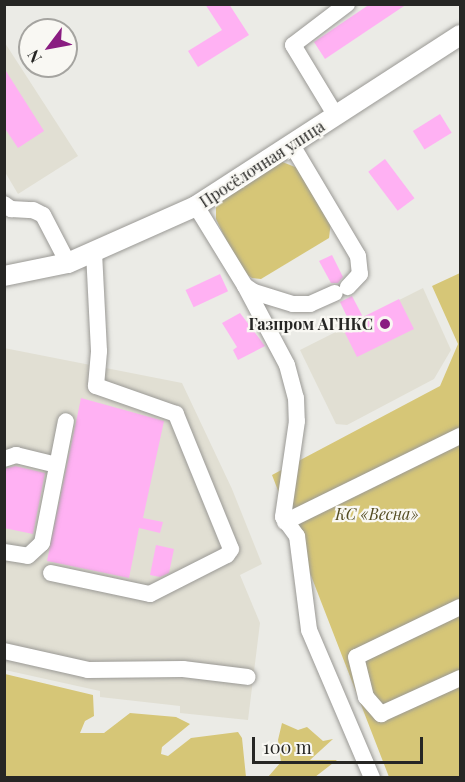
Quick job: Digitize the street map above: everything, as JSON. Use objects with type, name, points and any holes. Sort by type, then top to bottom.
[{"type":"main road","name":"Просёлочная улица","points":[[4,276],[60,266],[94,253],[196,206],[460,35]]},
{"type":"lane","points":[[336,116],[292,45],[347,4]]},
{"type":"lane","points":[[246,286],[265,297],[293,304],[310,304],[342,290],[360,274],[358,256],[292,145]]},
{"type":"lane","points":[[4,204],[11,209],[33,210],[43,215],[60,266]]},
{"type":"lane","points":[[196,206],[246,286],[287,365],[296,398],[297,421],[283,509],[285,522],[297,536],[309,630],[372,777]]},
{"type":"lane","points":[[51,573],[150,594],[227,555],[231,549],[176,414],[96,386],[99,351],[94,253]]},
{"type":"lane","points":[[4,552],[28,555],[42,543],[66,421]]},
{"type":"lane","points":[[285,522],[460,436]]},
{"type":"lane","points":[[4,459],[21,456],[57,465]]},
{"type":"lane","points":[[460,607],[356,657],[366,697],[381,714],[460,678]]},
{"type":"lane","points":[[4,651],[88,669],[183,669],[248,677]]},
{"type":"shaded area","points":[[5,43],[18,63],[18,78],[28,78],[78,156],[18,194],[5,172]]},
{"type":"shaded area","points":[[423,288],[451,350],[434,379],[347,425],[336,424],[300,350]]},
{"type":"shaded area","points":[[4,348],[182,383],[232,489],[262,564],[240,575],[260,623],[248,720],[180,713],[180,706],[100,697],[100,691],[5,670]]},
{"type":"green space","points":[[280,161],[300,169],[331,221],[329,238],[261,279],[252,278],[241,271],[216,219],[216,207],[220,199]]},
{"type":"green space","name":"КС «Весна»","points":[[460,273],[460,777],[389,777],[272,475],[440,386],[458,344],[432,286]]},
{"type":"green space","points":[[5,674],[93,695],[94,716],[85,721],[80,733],[104,733],[130,713],[176,717],[190,724],[162,747],[161,754],[168,756],[191,738],[238,732],[242,738],[246,777],[5,777]]},
{"type":"green space","points":[[282,723],[298,730],[307,727],[323,741],[333,739],[310,760],[337,760],[315,777],[268,777],[281,762],[278,740]]},
{"type":"building","points":[[205,4],[229,4],[249,35],[198,67],[188,51],[222,30]]},
{"type":"building","points":[[370,4],[407,4],[325,59],[314,42]]},
{"type":"building","points":[[4,68],[44,131],[18,148],[4,127]]},
{"type":"building","points":[[440,114],[452,133],[425,150],[413,131]]},
{"type":"building","points":[[385,159],[414,198],[398,211],[368,172]]},
{"type":"building","points":[[332,255],[343,277],[338,283],[331,283],[319,261]]},
{"type":"building","points":[[220,274],[228,291],[194,307],[186,290]]},
{"type":"building","points":[[352,296],[363,317],[399,299],[414,329],[357,357],[342,327],[350,323],[340,302]]},
{"type":"building","points":[[240,313],[265,346],[238,360],[233,350],[237,347],[222,323]]},
{"type":"building","points":[[81,398],[164,421],[143,518],[163,522],[160,533],[139,528],[129,578],[47,561]]},
{"type":"building","points":[[15,466],[45,473],[33,534],[4,528],[4,469]]},
{"type":"building","points":[[156,545],[174,549],[169,573],[160,577],[150,575]]},
{"type":"place","name":"Газпром АГНКС","points":[[385,324]]}]
